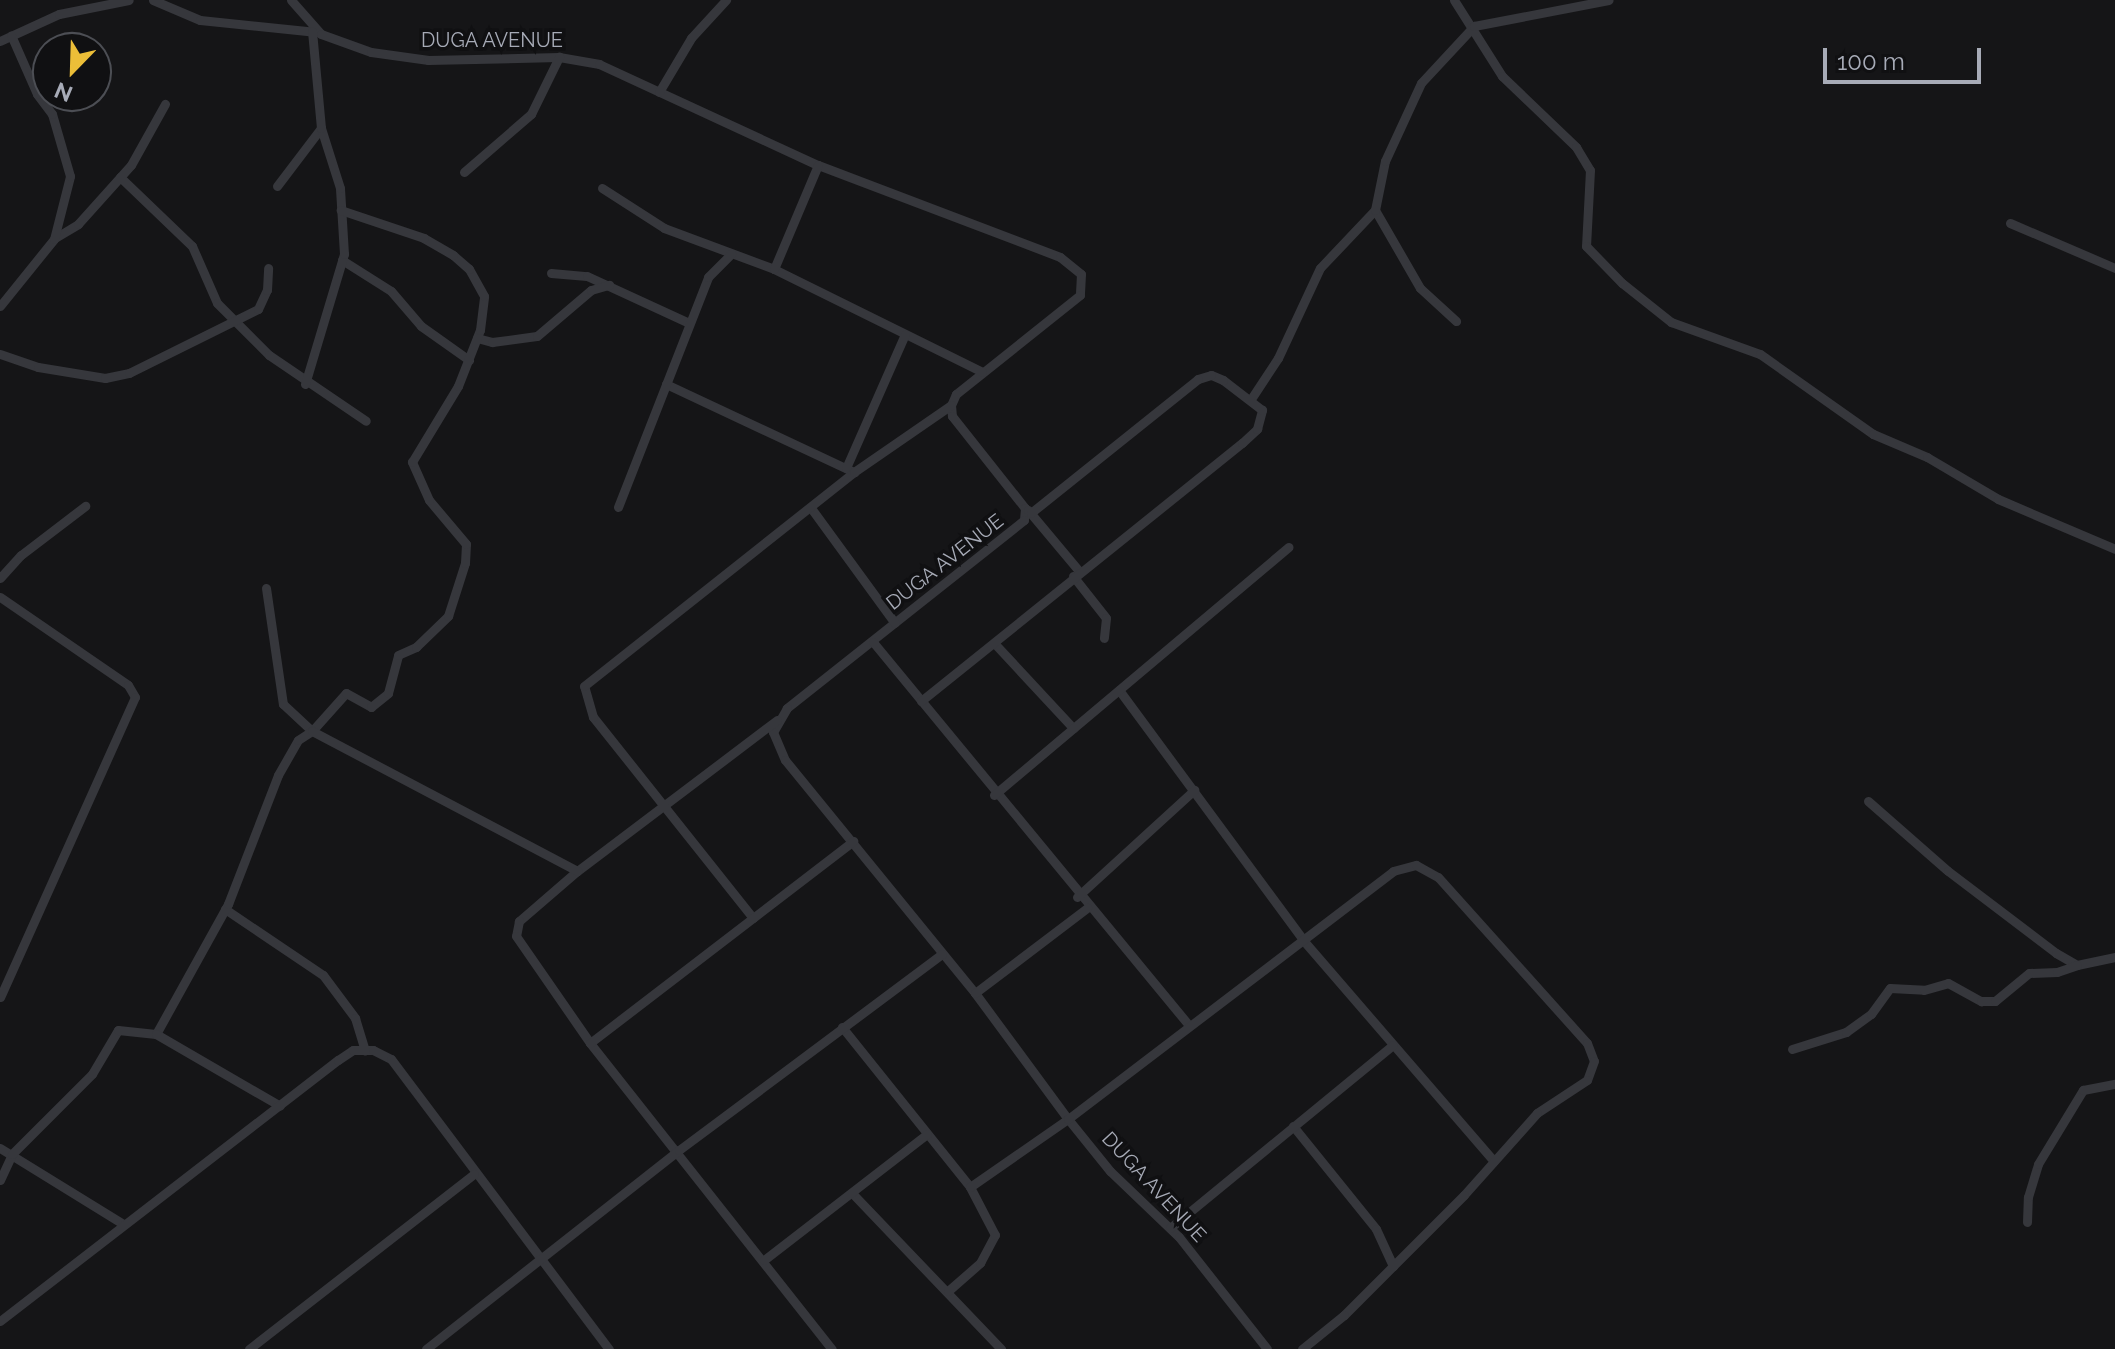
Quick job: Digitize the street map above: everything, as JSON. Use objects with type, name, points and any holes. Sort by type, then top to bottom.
[{"type":"street","points":[[0,41],[59,14],[129,0]]},
{"type":"street","points":[[153,0],[200,20],[317,32],[321,128],[340,188],[342,260],[305,384]]},
{"type":"street","name":"DUGA AVENUE","points":[[291,0],[317,32],[345,46],[428,60],[559,57],[599,64],[818,165],[1060,257],[1081,274],[1080,295],[956,394],[951,405],[952,416],[1028,510],[1016,530],[895,623],[777,720],[773,732],[785,760],[975,993],[1068,1119],[1110,1171],[1170,1228],[1267,1349]]},
{"type":"street","points":[[659,92],[691,38],[726,0]]},
{"type":"street","points":[[1454,0],[1474,26],[1502,76],[1576,147],[1590,170],[1586,246],[1622,283],[1671,322],[1760,354],[1873,434],[1927,457],[1998,499],[2115,549]]},
{"type":"street","points":[[1251,399],[1278,358],[1320,268],[1375,210],[1385,161],[1421,83],[1474,26],[1609,0]]},
{"type":"street","points":[[11,35],[37,94],[52,114],[66,157],[69,192],[54,239]]},
{"type":"street","points":[[464,172],[531,114],[559,57]]},
{"type":"street","points":[[0,306],[54,239],[78,224],[120,177],[165,104]]},
{"type":"street","points":[[277,186],[321,128]]},
{"type":"street","points":[[774,269],[818,165]]},
{"type":"street","points":[[120,177],[192,246],[204,283],[235,322],[305,384],[366,421]]},
{"type":"street","points":[[602,188],[664,228],[774,269],[982,372]]},
{"type":"street","points":[[156,1034],[225,909],[258,838],[278,775],[298,740],[312,731],[346,693],[371,707],[388,693],[398,655],[416,647],[448,616],[466,544],[429,500],[412,462],[444,413],[469,360],[477,338],[484,296],[469,269],[424,238],[341,210]]},
{"type":"street","points":[[1375,210],[1420,288],[1456,321]]},
{"type":"street","points":[[2010,223],[2115,268]]},
{"type":"street","points":[[618,507],[708,277],[731,254]]},
{"type":"street","points":[[342,260],[391,291],[421,326],[469,360]]},
{"type":"street","points":[[0,354],[38,367],[105,378],[129,373],[235,322],[263,301],[268,268]]},
{"type":"street","points":[[551,273],[609,285],[689,323]]},
{"type":"street","points":[[477,338],[492,342],[537,336],[591,290],[609,285]]},
{"type":"street","points":[[850,470],[905,334]]},
{"type":"street","points":[[921,701],[995,644],[1076,574],[1257,429],[1262,410],[1251,399],[1211,375],[1198,379],[1028,510],[1076,574],[1106,618],[1104,638]]},
{"type":"street","points":[[666,384],[850,470]]},
{"type":"street","points":[[753,918],[593,717],[584,686],[811,508],[850,470],[951,405]]},
{"type":"street","points":[[0,578],[21,555],[85,506]]},
{"type":"street","points":[[811,508],[895,623]]},
{"type":"street","points":[[994,795],[1288,547]]},
{"type":"street","points":[[266,588],[283,704],[312,731],[577,871]]},
{"type":"street","points":[[0,597],[128,685],[135,697],[0,997]]},
{"type":"street","points":[[873,642],[1077,897],[1189,1026]]},
{"type":"street","points":[[995,644],[1073,728]]},
{"type":"street","points":[[1119,690],[1303,940],[1494,1161]]},
{"type":"street","points":[[777,720],[661,804],[577,871],[519,921],[516,936],[590,1043],[679,1150],[832,1349]]},
{"type":"street","points":[[1077,897],[1194,790]]},
{"type":"street","points":[[1868,801],[1948,871],[2077,965]]},
{"type":"street","points":[[590,1043],[853,841]]},
{"type":"street","points":[[970,1187],[1068,1119],[1393,871],[1416,865],[1438,877],[1587,1043],[1594,1061],[1587,1080],[1537,1113],[1393,1266],[1302,1349]]},
{"type":"street","points":[[975,993],[1087,908]]},
{"type":"street","points":[[225,909],[323,975],[355,1018],[365,1050]]},
{"type":"street","points":[[426,1349],[541,1262],[679,1150],[942,954]]},
{"type":"street","points":[[1792,1049],[1846,1032],[1871,1014],[1890,988],[1924,990],[1948,983],[1981,1001],[1995,1001],[2029,973],[2057,972],[2115,957]]},
{"type":"street","points":[[842,1027],[970,1187],[995,1235],[980,1263],[948,1291]]},
{"type":"street","points":[[0,1180],[12,1154],[92,1074],[118,1030],[156,1034],[280,1106]]},
{"type":"street","points":[[1170,1228],[1393,1045]]},
{"type":"street","points":[[0,1321],[338,1060],[365,1050],[391,1059],[474,1174],[609,1349]]},
{"type":"street","points":[[2027,1222],[2030,1182],[2083,1090],[2115,1084]]},
{"type":"street","points":[[1293,1126],[1376,1229],[1393,1266]]},
{"type":"street","points":[[764,1260],[927,1134]]},
{"type":"street","points":[[0,1148],[123,1224]]},
{"type":"street","points":[[249,1349],[474,1174]]},
{"type":"street","points":[[852,1193],[1001,1349]]}]
